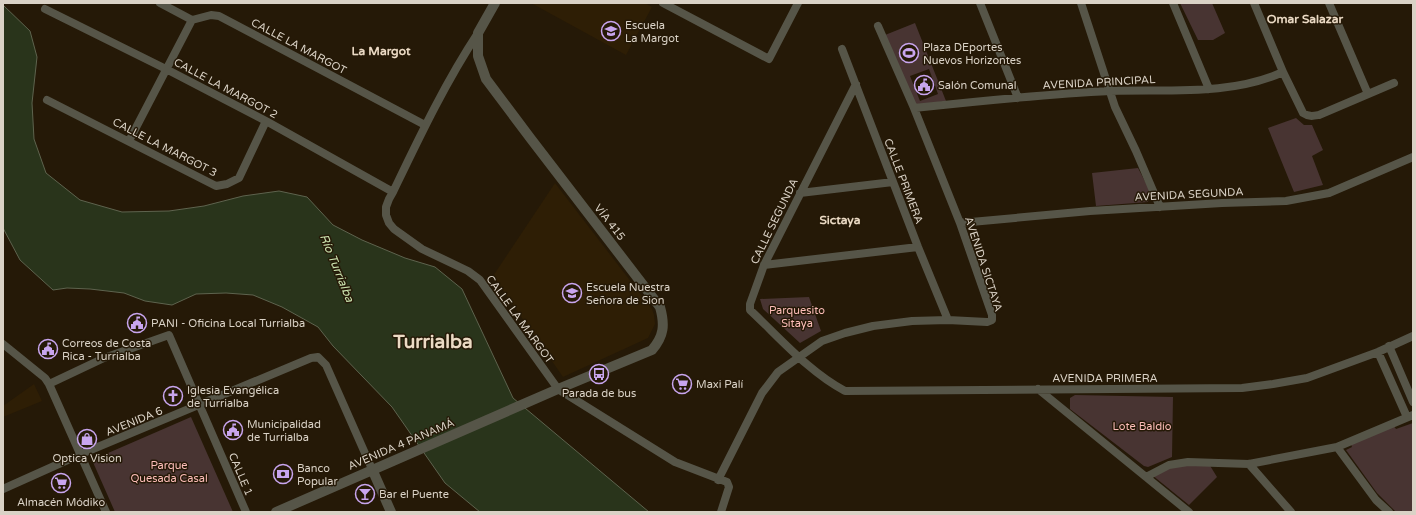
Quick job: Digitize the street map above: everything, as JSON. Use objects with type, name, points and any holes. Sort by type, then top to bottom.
[{"type":"street","points":[[129,141],[192,20],[160,3]]},
{"type":"street","name":"VÍA 415","points":[[495,3],[478,33],[478,56],[486,79],[660,307],[664,319],[659,342],[652,350],[537,399]]},
{"type":"street","points":[[663,3],[769,59],[798,3]]},
{"type":"street","points":[[980,3],[1018,98]]},
{"type":"street","points":[[1081,3],[1115,107],[1160,206]]},
{"type":"street","points":[[1173,3],[1209,89]]},
{"type":"street","points":[[1254,3],[1283,72],[1303,113],[1307,116],[1319,115],[1394,83]]},
{"type":"street","points":[[1329,3],[1368,94]]},
{"type":"street","name":"CALLE LA MARGOT 2","points":[[45,9],[266,121],[393,192]]},
{"type":"street","name":"CALLE LA MARGOT","points":[[192,20],[211,15],[219,16],[425,125]]},
{"type":"street","name":"AVENIDA SICTAYA","points":[[718,480],[762,393],[778,372],[822,342],[845,333],[873,326],[912,321],[948,320],[987,322],[992,320],[992,315],[960,224],[914,108],[878,26]]},
{"type":"street","name":"CALLE LA MARGOT","points":[[478,33],[425,125],[393,192],[388,199],[386,211],[389,223],[394,229],[422,249],[468,271],[480,280],[558,389]]},
{"type":"street","name":"CALLE PRIMERA","points":[[842,50],[918,247],[948,320]]},
{"type":"street","name":"AVENIDA PRINCIPAL","points":[[914,108],[1110,91],[1209,89],[1251,83],[1283,72]]},
{"type":"street","name":"CALLE SEGUNDA","points":[[799,357],[750,310],[750,304],[764,265],[856,84]]},
{"type":"street","name":"CALLE LA MARGOT 3","points":[[47,100],[216,186],[227,184],[239,178],[266,121]]},
{"type":"street","name":"AVENIDA SEGUNDA","points":[[960,224],[1160,206],[1286,201],[1329,193],[1413,157]]},
{"type":"street","points":[[800,193],[893,182]]},
{"type":"street","points":[[764,265],[918,247]]},
{"type":"street","name":"CALLE 1","points":[[49,384],[104,358],[169,335],[246,512]]},
{"type":"street","name":"AVENIDA PRIMERA","points":[[799,357],[835,385],[846,391],[1242,388],[1307,378],[1378,352],[1413,336]]},
{"type":"street","points":[[3,344],[45,378],[49,384],[106,512]]},
{"type":"street","points":[[1389,346],[1413,402]]},
{"type":"street","points":[[1146,477],[1169,465],[1188,462],[1249,464],[1337,447],[1410,416],[1378,352]]},
{"type":"street","name":"AVENIDA 6","points":[[3,489],[81,454],[311,358],[318,357],[326,365],[372,469]]},
{"type":"street","points":[[558,389],[675,462],[718,480],[727,482],[729,488],[721,512]]},
{"type":"street","points":[[1038,389],[1189,512]]},
{"type":"street","name":"AVENIDA 4 PANAMÁ","points":[[276,512],[372,469],[537,399]]},
{"type":"street","points":[[1337,447],[1376,500],[1389,512]]},
{"type":"street","points":[[1249,464],[1291,512]]},
{"type":"street","points":[[372,469],[392,512]]},
{"type":"shaded area","name":"Escuela La Margot","points":[[531,3],[645,3],[652,7],[626,55]]},
{"type":"shaded area","name":"Escuela Nuestra Señora de Sion","points":[[555,183],[652,309],[655,324],[648,338],[563,377],[493,276]]},
{"type":"shaded area","points":[[34,384],[42,401],[3,417],[3,406]]},
{"type":"green space","points":[[1180,3],[1212,3],[1225,33],[1213,40],[1198,40]]},
{"type":"green space","points":[[915,23],[946,101],[915,105],[885,35]],"holes":[[[929,69],[938,94],[920,101],[910,76]]]},
{"type":"green space","points":[[1296,118],[1304,125],[1312,125],[1323,150],[1312,156],[1323,185],[1294,192],[1268,128]]},
{"type":"green space","points":[[1138,168],[1150,191],[1148,202],[1096,206],[1092,173]]},
{"type":"green space","name":"Parquesito Sitaya","points":[[809,297],[821,331],[800,343],[763,309],[760,299]]},
{"type":"green space","name":"Lote Baldío","points":[[1075,395],[1173,397],[1172,457],[1148,467],[1144,466],[1070,409],[1070,398]]},
{"type":"green space","name":"Parque Quesada Casal","points":[[191,417],[233,512],[115,512],[92,460]]},
{"type":"green space","points":[[1413,423],[1413,512],[1396,512],[1377,493],[1346,450],[1352,447],[1351,444],[1393,425],[1396,429]]},
{"type":"green space","name":"Lote Baldío","points":[[1181,464],[1209,464],[1217,477],[1189,505],[1152,475]]},
{"type":"water","name":"Río Turrialba","points":[[3,5],[30,31],[37,57],[32,103],[34,139],[46,173],[80,200],[122,212],[169,211],[204,206],[243,196],[279,191],[307,197],[333,225],[362,240],[405,258],[435,267],[462,289],[513,398],[649,512],[480,512],[445,483],[392,407],[333,346],[318,327],[282,307],[253,295],[226,293],[196,294],[172,305],[145,301],[124,293],[67,288],[53,290],[20,260],[3,228]]},
{"type":"place","name":"Escuela La Margot","points":[[611,31]]},
{"type":"place","name":"Plaza DEportes Nuevos Horizontes","points":[[909,53]]},
{"type":"place","name":"Salón Comunal","points":[[924,85]]},
{"type":"place","name":"Escuela Nuestra Señora de Sion","points":[[572,293]]},
{"type":"place","name":"PANI - Oficina Local Turrialba","points":[[137,323]]},
{"type":"place","name":"Correos de Costa Rica - Turrialba","points":[[48,349]]},
{"type":"place","name":"Parada de bus","points":[[599,374]]},
{"type":"place","name":"Maxi Palí","points":[[682,384]]},
{"type":"place","name":"Iglesia Evangélica de Turrialba","points":[[173,396]]},
{"type":"place","name":"Municipalidad de Turrialba","points":[[233,430]]},
{"type":"place","name":"Optica Vision","points":[[87,439]]},
{"type":"place","name":"Banco Popular","points":[[283,474]]},
{"type":"place","name":"Almacén Módiko","points":[[61,483]]},
{"type":"place","name":"Bar el Puente","points":[[365,494]]},
{"type":"district","name":"Omar Salazar","points":[[1305,19]]},
{"type":"district","name":"La Margot","points":[[381,51]]},
{"type":"district","name":"Sictaya","points":[[840,220]]},
{"type":"district","name":"Turrialba","points":[[433,341]]}]
